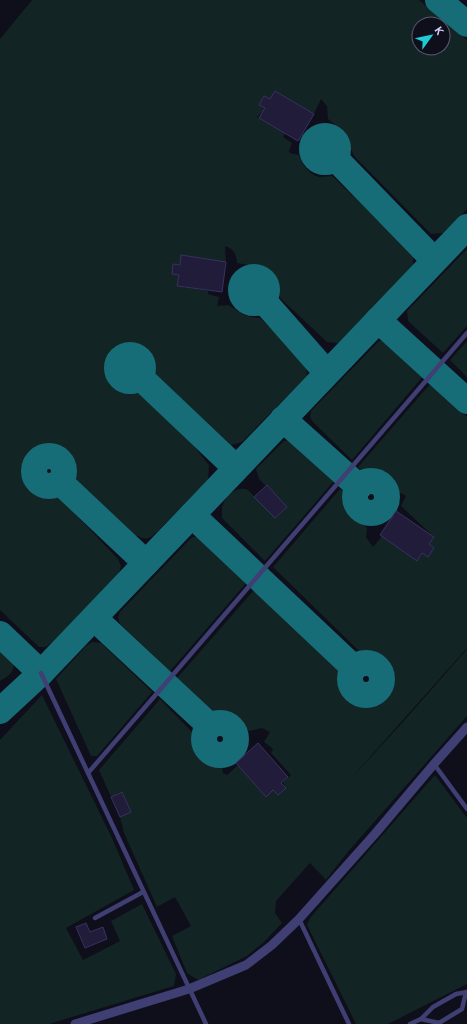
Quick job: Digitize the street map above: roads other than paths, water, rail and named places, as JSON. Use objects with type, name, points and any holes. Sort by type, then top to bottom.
[{"type":"street","points":[[75,1024],[189,989],[246,965],[272,946],[374,835],[467,727]]},
{"type":"lane","points":[[88,773],[181,667],[467,333]]},
{"type":"lane","points":[[41,673],[206,1024]]},
{"type":"lane","points":[[434,764],[467,809]]},
{"type":"lane","points":[[95,918],[143,892]]},
{"type":"lane","points":[[299,918],[349,1024]]},
{"type":"lane","points":[[410,1024],[421,1018],[433,1007],[456,994],[466,992],[462,1009],[440,1023],[421,1018]]}]
